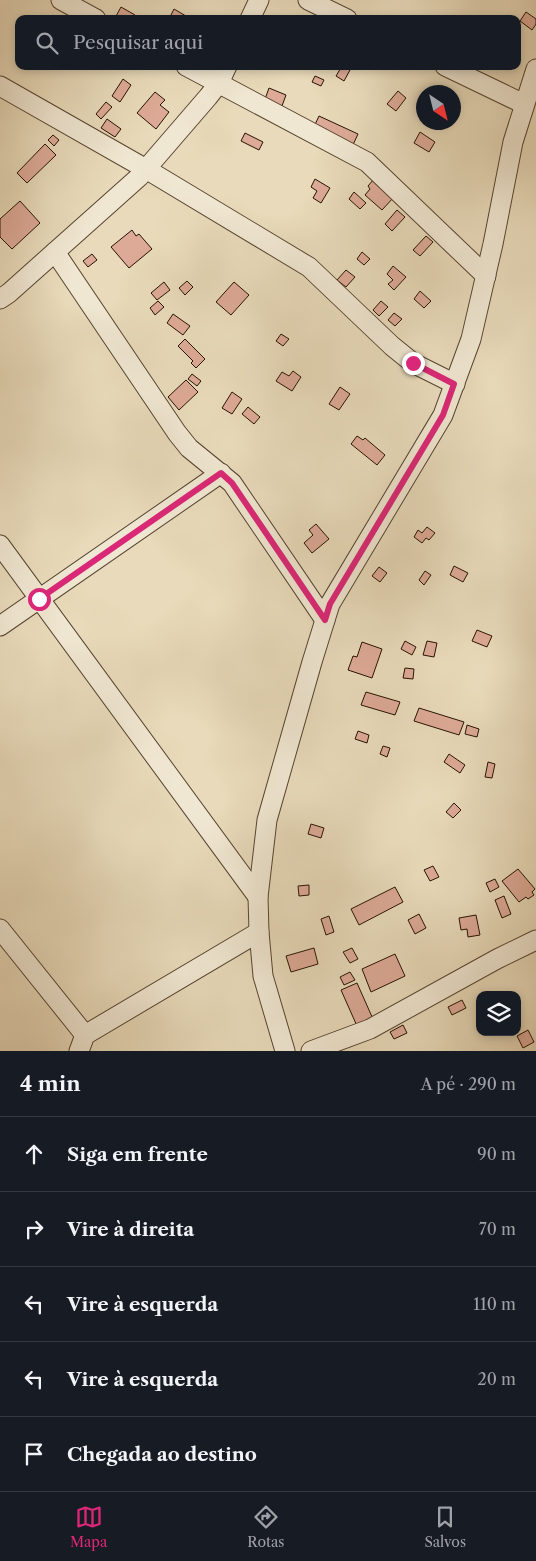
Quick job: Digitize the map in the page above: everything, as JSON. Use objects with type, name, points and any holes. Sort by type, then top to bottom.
[{"type":"street","points":[[61,0],[89,15]]},
{"type":"street","points":[[252,15],[259,0]]},
{"type":"street","points":[[308,0],[339,15]]},
{"type":"street","points":[[285,1051],[264,976],[259,932],[258,897],[267,820],[330,604],[443,415],[471,339],[486,276],[513,142],[536,69]]},
{"type":"street","points":[[194,70],[367,162],[486,276]]},
{"type":"street","points":[[0,299],[146,169],[219,83],[225,70]]},
{"type":"street","points":[[453,70],[524,104]]},
{"type":"street","points":[[0,86],[146,169],[309,268],[392,346],[413,363],[454,384]]},
{"type":"street","points":[[55,252],[177,433],[189,448],[232,483],[325,620]]},
{"type":"street","points":[[0,626],[221,473]]},
{"type":"street","points":[[0,545],[258,897]]},
{"type":"street","points":[[0,929],[82,1043],[259,932]]},
{"type":"street","points":[[311,1051],[370,1029],[497,959],[536,940]]},
{"type":"building","points":[[121,7],[135,15],[117,15]]},
{"type":"building","points":[[174,9],[184,15],[171,15]]},
{"type":"building","points":[[526,12],[536,19],[536,24],[532,30],[521,22]]},
{"type":"building","points":[[340,70],[350,70],[344,81],[336,76]]},
{"type":"building","points":[[315,76],[324,80],[321,86],[312,82]]},
{"type":"building","points":[[123,79],[131,85],[120,102],[112,96]]},
{"type":"building","points":[[269,88],[286,95],[282,106],[265,99]]},
{"type":"building","points":[[398,91],[406,98],[396,111],[387,104]]},
{"type":"building","points":[[155,92],[165,100],[160,105],[169,112],[156,129],[137,113]]},
{"type":"building","points":[[106,102],[112,107],[101,119],[96,114]]},
{"type":"building","points":[[319,116],[358,134],[351,149],[312,131]]},
{"type":"building","points":[[107,119],[121,129],[115,137],[101,128]]},
{"type":"building","points":[[420,132],[435,142],[429,152],[414,143]]},
{"type":"building","points":[[245,133],[263,142],[259,150],[241,141]]},
{"type":"building","points":[[53,135],[59,140],[54,146],[48,140]]},
{"type":"building","points":[[45,144],[56,155],[27,183],[17,173]]},
{"type":"building","points":[[315,179],[330,188],[321,203],[313,198],[317,191],[311,187]]},
{"type":"building","points":[[374,179],[394,197],[382,210],[365,195],[370,189],[368,186]]},
{"type":"building","points":[[354,192],[366,203],[360,209],[349,199]]},
{"type":"building","points":[[20,201],[40,223],[12,249],[0,237],[0,219]]},
{"type":"building","points":[[397,210],[405,217],[392,231],[385,224]]},
{"type":"building","points":[[132,230],[136,236],[139,234],[152,249],[129,268],[111,247]]},
{"type":"building","points":[[426,236],[433,242],[420,256],[413,250]]},
{"type":"building","points":[[362,252],[370,259],[364,265],[357,259]]},
{"type":"building","points":[[92,254],[97,260],[88,267],[83,261]]},
{"type":"building","points":[[393,266],[406,277],[394,290],[388,284],[393,280],[387,274]]},
{"type":"building","points":[[346,270],[355,277],[346,287],[337,280]]},
{"type":"building","points":[[187,281],[193,287],[185,295],[179,288]]},
{"type":"building","points":[[164,282],[170,290],[157,300],[151,293]]},
{"type":"building","points":[[234,282],[249,295],[231,315],[216,302]]},
{"type":"building","points":[[420,291],[431,301],[424,308],[414,299]]},
{"type":"building","points":[[158,301],[164,307],[155,315],[150,308]]},
{"type":"building","points":[[381,301],[388,307],[379,316],[373,310]]},
{"type":"building","points":[[394,313],[402,319],[395,326],[388,320]]},
{"type":"building","points":[[173,314],[190,326],[183,335],[167,323]]},
{"type":"building","points":[[281,334],[289,339],[283,346],[276,341]]},
{"type":"building","points":[[185,339],[205,359],[196,368],[191,363],[193,361],[178,346]]},
{"type":"building","points":[[293,371],[301,377],[292,391],[276,381],[282,372],[289,376]]},
{"type":"building","points":[[192,374],[201,381],[197,386],[188,379]]},
{"type":"building","points":[[186,380],[198,392],[179,410],[168,397]]},
{"type":"building","points":[[340,387],[350,394],[339,410],[329,404]]},
{"type":"building","points":[[232,392],[242,399],[232,414],[222,408]]},
{"type":"building","points":[[248,407],[260,417],[254,424],[242,414]]},
{"type":"building","points":[[357,436],[363,440],[365,438],[385,455],[377,465],[351,444]]},
{"type":"building","points":[[316,524],[329,539],[312,553],[304,543],[313,535],[309,530]]},
{"type":"building","points":[[427,527],[435,533],[429,540],[426,538],[422,543],[414,537],[418,530],[422,533]]},
{"type":"building","points":[[454,566],[468,573],[463,582],[450,575]]},
{"type":"building","points":[[379,567],[387,573],[380,582],[372,576]]},
{"type":"building","points":[[425,571],[431,575],[424,585],[419,580]]},
{"type":"building","points":[[477,630],[492,636],[487,647],[472,641]]},
{"type":"building","points":[[405,641],[416,647],[412,655],[401,649]]},
{"type":"building","points":[[427,641],[437,643],[434,657],[423,655]]},
{"type":"building","points":[[362,642],[382,649],[372,678],[348,670],[353,656],[357,657]]},
{"type":"building","points":[[405,668],[414,669],[413,679],[403,678]]},
{"type":"building","points":[[366,692],[400,702],[395,715],[361,705]]},
{"type":"building","points":[[419,708],[464,722],[459,735],[414,721]]},
{"type":"building","points":[[467,725],[479,729],[477,737],[465,734]]},
{"type":"building","points":[[358,731],[369,735],[367,743],[355,739]]},
{"type":"building","points":[[383,746],[390,748],[387,757],[380,754]]},
{"type":"building","points":[[449,754],[465,765],[460,773],[444,762]]},
{"type":"building","points":[[488,762],[495,764],[492,778],[485,777]]},
{"type":"building","points":[[454,803],[461,810],[453,818],[446,812]]},
{"type":"building","points":[[311,824],[324,828],[321,838],[308,834]]},
{"type":"building","points":[[433,866],[439,877],[430,881],[424,870]]},
{"type":"building","points":[[518,869],[535,889],[532,892],[534,895],[528,899],[526,897],[519,902],[502,881]]},
{"type":"building","points":[[495,879],[499,887],[490,892],[486,883]]},
{"type":"building","points":[[309,885],[309,895],[299,896],[298,886]]},
{"type":"building","points":[[395,887],[403,902],[359,925],[351,909]]},
{"type":"building","points":[[504,896],[511,914],[502,918],[495,900]]},
{"type":"building","points":[[419,914],[426,928],[415,934],[408,920]]},
{"type":"building","points":[[476,915],[480,935],[468,937],[467,929],[461,930],[459,918]]},
{"type":"building","points":[[329,916],[334,932],[326,935],[321,919]]},
{"type":"building","points":[[314,948],[318,964],[291,972],[286,956]]},
{"type":"building","points":[[352,948],[358,959],[350,963],[343,952]]},
{"type":"building","points":[[395,954],[405,976],[371,992],[362,969]]},
{"type":"building","points":[[350,972],[355,980],[344,985],[340,977]]},
{"type":"building","points":[[357,983],[373,1019],[357,1026],[341,990]]},
{"type":"building","points":[[462,1000],[466,1008],[452,1015],[448,1007]]},
{"type":"building","points":[[403,1025],[407,1033],[394,1039],[390,1032]]},
{"type":"building","points":[[528,1030],[534,1042],[523,1048],[517,1036],[521,1036],[521,1034]]},
{"type":"route","points":[[39,599],[221,473],[232,483],[325,620],[330,604],[443,415],[454,384],[413,363]]}]
